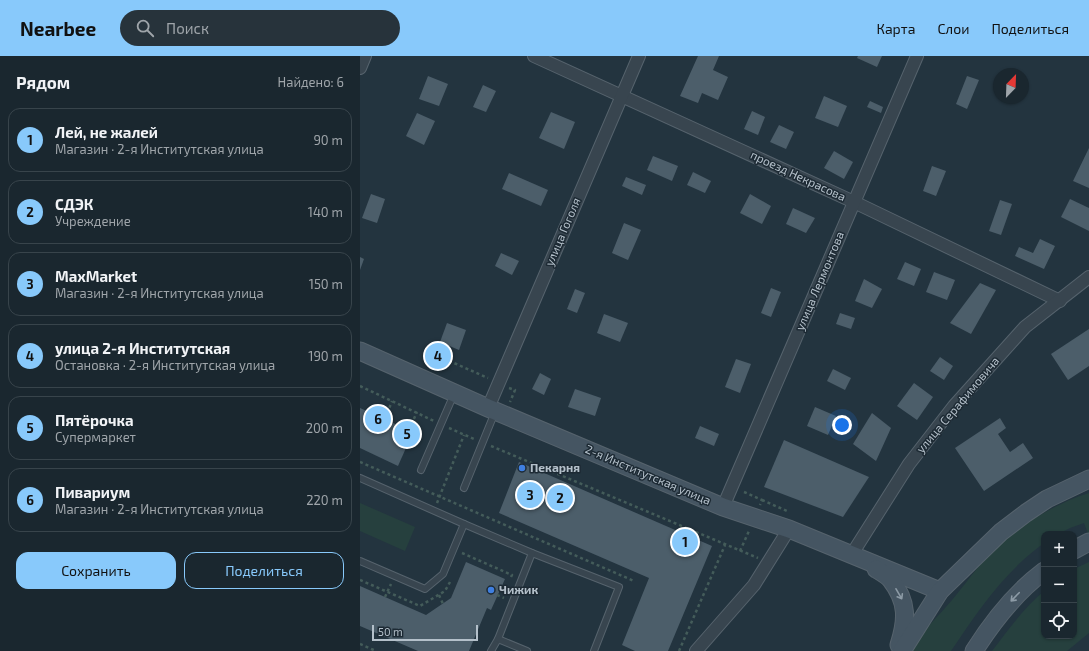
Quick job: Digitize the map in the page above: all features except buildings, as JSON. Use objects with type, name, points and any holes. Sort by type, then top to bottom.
[{"type":"street","points":[[360,68],[365,56]]},
{"type":"street","name":"проезд Некрасова","points":[[534,56],[854,202],[1060,301]]},
{"type":"street","name":"улица Гоголя","points":[[492,409],[639,56]]},
{"type":"street","name":"улица Лермонтова","points":[[723,507],[917,56]]},
{"type":"street","name":"улица Серафимовича","points":[[857,556],[909,464],[954,406],[1025,327],[1089,277]]},
{"type":"street","name":"2-я Институтская улица","points":[[360,352],[723,507],[789,529],[940,591]]},
{"type":"street","points":[[902,651],[940,591],[1001,532],[1031,509],[1067,489],[1089,479]]},
{"type":"street","points":[[1067,489],[1089,485]]},
{"type":"street","points":[[696,651],[754,585],[789,529]]},
{"type":"street","points":[[1077,548],[1089,542]]},
{"type":"street","points":[[857,556],[891,579],[903,600],[905,620],[897,651]]},
{"type":"street","points":[[974,651],[1005,608],[1041,572]]},
{"type":"lane","points":[[421,470],[455,393]]},
{"type":"lane","points":[[464,488],[483,443],[492,409]]},
{"type":"lane","points":[[360,478],[464,524],[619,587],[594,651]]},
{"type":"lane","points":[[360,561],[424,589],[443,574],[464,524]]},
{"type":"lane","points":[[491,651],[498,639],[532,552]]},
{"type":"lane","points":[[498,639],[527,651]]},
{"type":"path","points":[[360,386],[464,435],[769,563]]},
{"type":"path","points":[[385,419],[392,401]]},
{"type":"path","points":[[409,430],[417,412]]},
{"type":"path","points":[[434,510],[464,435]]},
{"type":"path","points":[[360,462],[634,581]]},
{"type":"path","points":[[679,651],[725,545]]},
{"type":"path","points":[[459,559],[462,553],[512,575],[510,580]]},
{"type":"path","points":[[385,597],[394,576]]},
{"type":"path","points":[[360,580],[420,606],[446,591],[451,579]]},
{"type":"path","points":[[503,598],[506,592]]},
{"type":"path","points":[[360,644],[376,651]]},
{"type":"green space","points":[[1089,493],[1089,536],[1084,523],[1064,531],[1041,531],[1041,545],[1016,566],[1004,579],[971,621],[951,651],[910,651],[924,631],[952,600],[982,562],[997,547],[1021,527],[1048,511]]},
{"type":"green space","points":[[360,503],[415,527],[405,551],[360,531]]},
{"type":"green space","points":[[1089,562],[1089,633],[1067,651],[992,651],[1010,627],[1041,594],[1041,639],[1077,639],[1077,568]]},
{"type":"place","name":"улица 2-я Институтская","points":[[438,356]]},
{"type":"place","name":"Пивариум","points":[[378,419]]},
{"type":"place","name":"Пятёрочка","points":[[407,434]]},
{"type":"place","name":"Пекарня","points":[[522,468]]},
{"type":"place","name":"MaxMarket","points":[[530,495]]},
{"type":"place","name":"СДЭК","points":[[560,498]]},
{"type":"place","name":"Лей, не жалей","points":[[685,542]]},
{"type":"place","name":"Чижик","points":[[491,590]]}]
